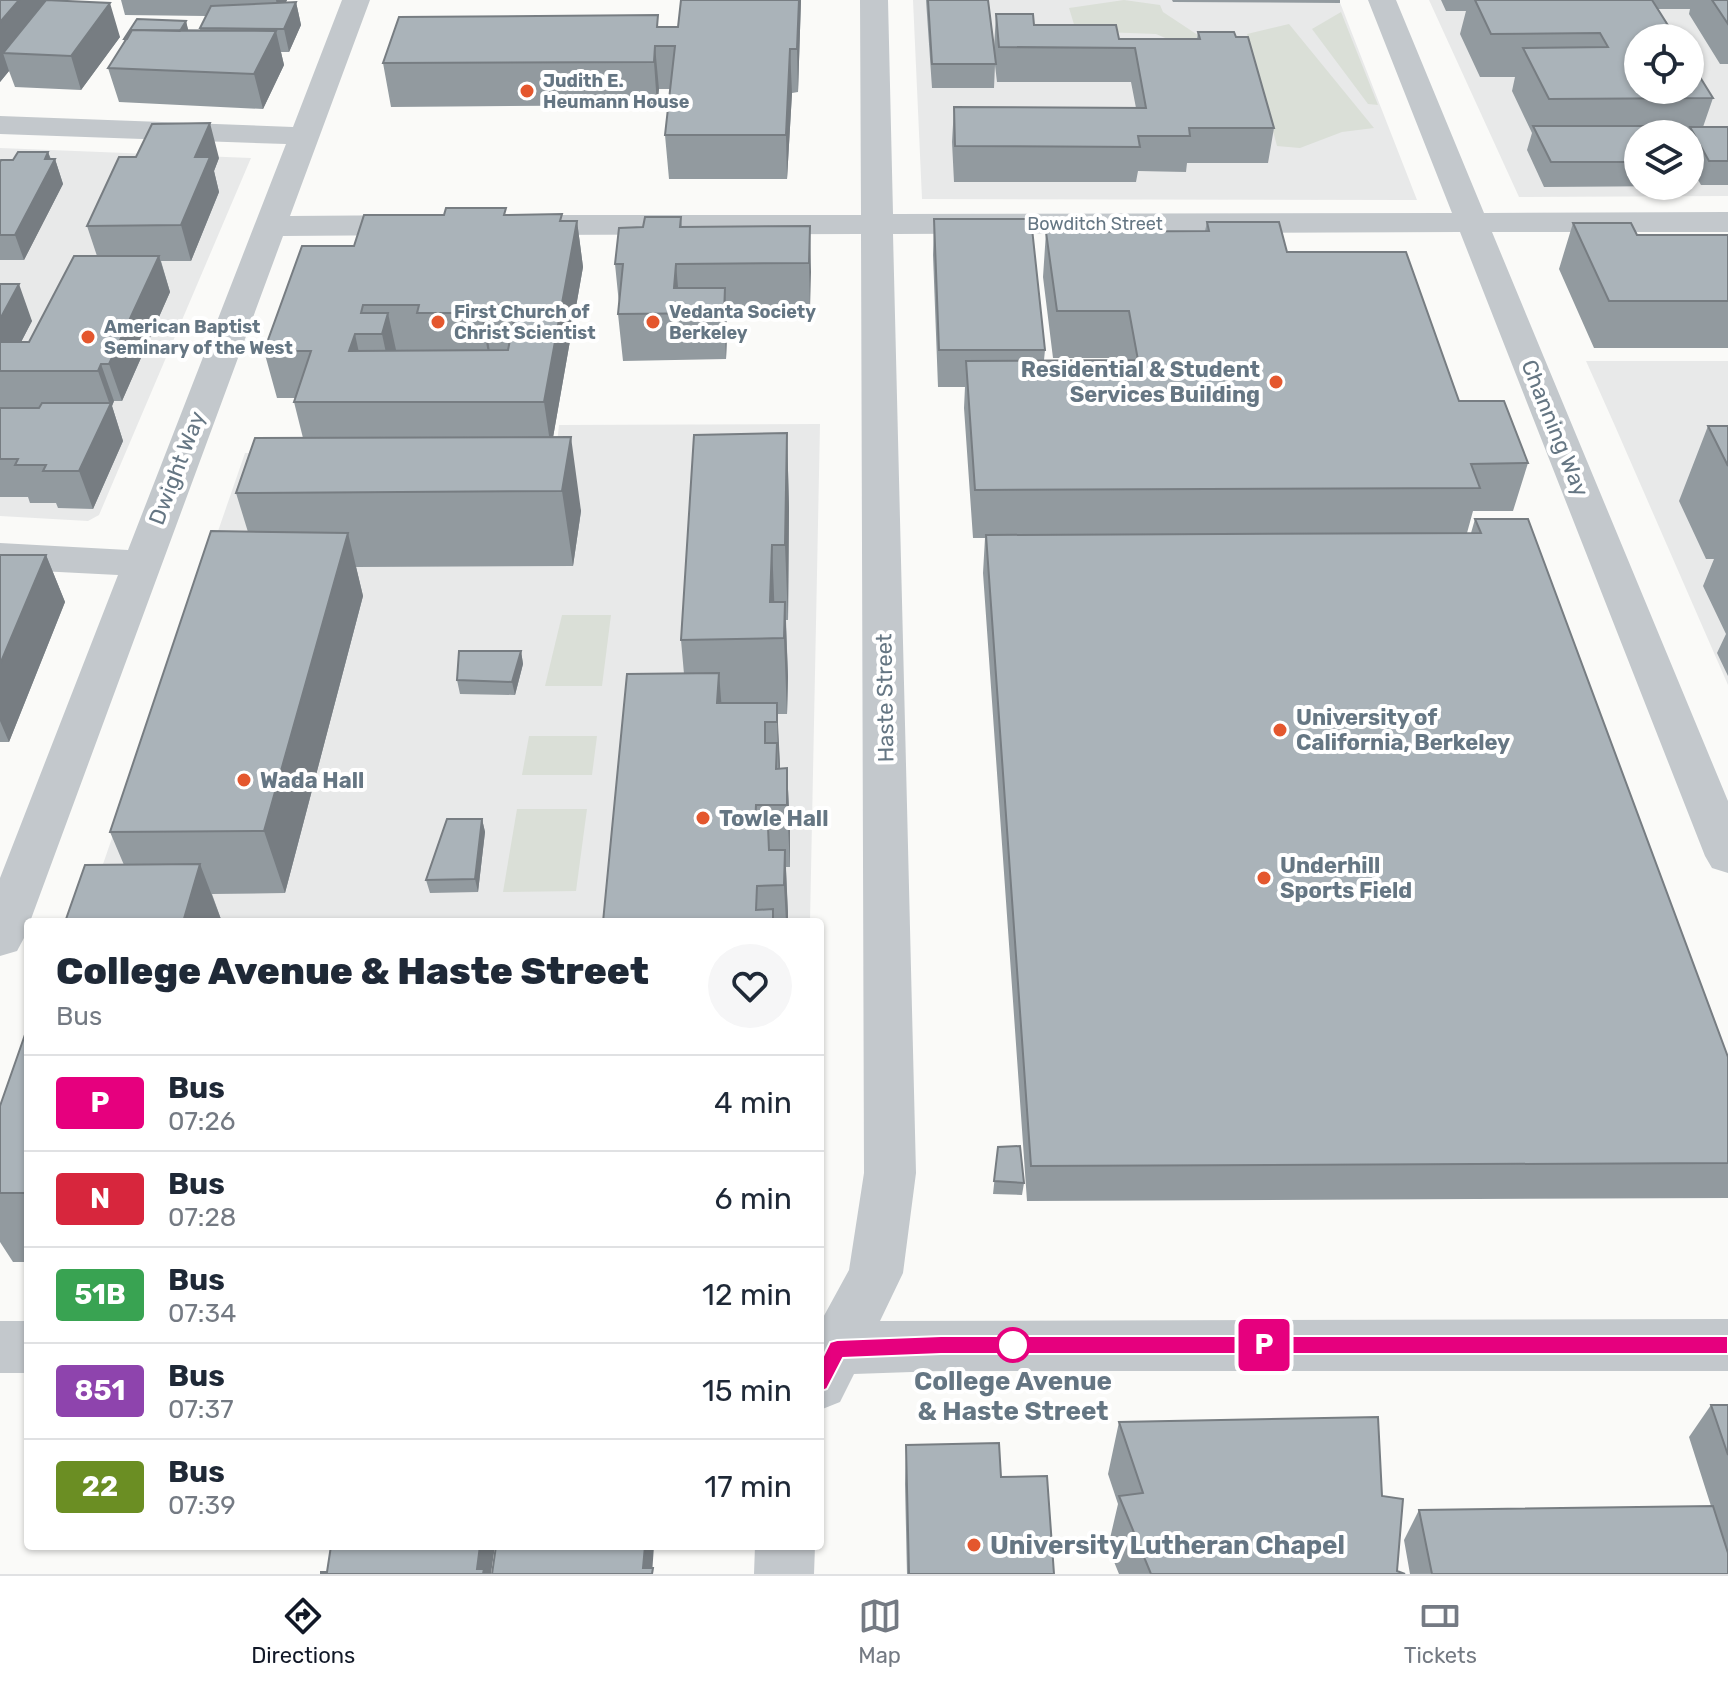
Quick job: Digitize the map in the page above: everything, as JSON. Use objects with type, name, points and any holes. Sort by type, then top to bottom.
[{"type":"street","name":"Dwight Way","points":[[0,938],[356,0]]},
{"type":"street","name":"Haste Street","points":[[826,1360],[876,1273],[890,1173],[874,0]]},
{"type":"street","name":"Channing Way","points":[[1382,0],[1728,856]]},
{"type":"street","points":[[0,125],[303,136]]},
{"type":"street","name":"Bowditch Street","points":[[270,226],[1728,222]]},
{"type":"street","points":[[0,556],[141,563]]},
{"type":"street","points":[[826,1360],[941,1345],[1728,1345]]},
{"type":"street","points":[[0,1347],[24,1347]]},
{"type":"street","points":[[784,1574],[785,1550]]},
{"type":"shaded area","points":[[913,0],[1339,0],[1417,200],[922,199]]},
{"type":"shaded area","points":[[1124,0],[1160,5],[1163,12],[1231,57],[1184,46],[1156,34],[1076,31],[1069,8]]},
{"type":"shaded area","points":[[1429,0],[1728,0],[1728,196],[1704,196],[1704,120],[1624,120],[1624,196],[1519,197]]},
{"type":"shaded area","points":[[1341,12],[1378,105],[1368,104],[1312,29]]},
{"type":"shaded area","points":[[1289,24],[1374,128],[1342,132],[1300,148],[1277,146],[1247,34]]},
{"type":"shaded area","name":"American Baptist Seminary of the West","points":[[0,148],[251,158],[99,515],[88,521],[0,516]]},
{"type":"shaded area","points":[[1586,361],[1728,361],[1728,685],[1615,426]]},
{"type":"shaded area","points":[[820,424],[810,918],[84,918],[245,453],[556,453],[559,425]]},
{"type":"shaded area","points":[[562,615],[611,615],[602,686],[545,686]]},
{"type":"shaded area","points":[[529,736],[597,736],[592,775],[522,775]]},
{"type":"shaded area","points":[[517,809],[587,809],[576,891],[503,892]]},
{"type":"building","points":[[0,0],[19,0],[0,22]]},
{"type":"building","points":[[46,0],[110,3],[71,56],[3,53]]},
{"type":"building","points":[[681,0],[799,0],[797,49],[790,49],[786,135],[665,135],[675,46],[655,46],[654,62],[383,63],[399,17],[658,15],[657,27],[678,27]]},
{"type":"building","points":[[928,0],[988,0],[996,64],[932,64]]},
{"type":"building","points":[[1475,0],[1652,0],[1667,24],[1624,24],[1624,99],[1549,99],[1523,48],[1608,47],[1600,33],[1491,34]]},
{"type":"building","points":[[1712,0],[1728,0],[1728,24]]},
{"type":"building","points":[[296,2],[284,29],[200,28],[211,6]]},
{"type":"building","points":[[996,14],[1033,14],[1034,25],[1116,25],[1119,39],[1200,39],[1198,32],[1234,32],[1236,37],[1248,37],[1274,128],[1189,128],[1190,136],[1138,136],[1140,147],[955,146],[954,107],[1146,108],[1135,48],[999,47]]},
{"type":"building","points":[[137,19],[186,21],[180,31],[132,30],[124,39]]},
{"type":"building","points":[[132,30],[276,31],[254,74],[108,68]]},
{"type":"building","points":[[1704,84],[1713,98],[1704,98]]},
{"type":"building","points":[[210,123],[195,157],[210,157],[181,225],[87,226],[119,157],[136,157],[152,124]]},
{"type":"building","points":[[1533,126],[1624,126],[1624,162],[1551,162]]},
{"type":"building","points":[[1704,127],[1728,127],[1728,161],[1709,161],[1704,152]]},
{"type":"building","points":[[18,152],[48,152],[45,159],[55,159],[15,235],[0,235],[0,162],[13,160]]},
{"type":"building","points":[[446,208],[506,208],[504,215],[562,214],[560,221],[577,221],[544,402],[294,402],[311,351],[264,351],[302,246],[354,246],[364,215],[444,215]],"holes":[[[363,305],[419,305],[417,313],[481,313],[482,305],[517,305],[508,350],[349,351],[355,334],[382,334],[388,313],[361,313]]]},
{"type":"building","points":[[645,217],[681,217],[680,227],[810,226],[809,263],[676,264],[674,288],[725,288],[724,313],[618,314],[623,264],[615,264],[619,228],[643,227]]},
{"type":"building","points":[[934,219],[1031,219],[1045,350],[939,350]]},
{"type":"building","name":"Residential & Student Services Building","points":[[1207,222],[1279,222],[1287,252],[1406,252],[1459,401],[1504,401],[1528,463],[1471,464],[1480,488],[975,490],[966,361],[1138,360],[1129,311],[1057,311],[1046,232],[1209,231]]},
{"type":"building","points":[[1573,223],[1631,223],[1637,235],[1728,235],[1728,301],[1609,301]]},
{"type":"building","points":[[74,256],[159,256],[109,364],[101,364],[98,371],[0,371],[0,342],[29,342]]},
{"type":"building","points":[[0,284],[19,284],[0,319]]},
{"type":"building","points":[[42,403],[111,403],[79,471],[43,471],[46,465],[15,465],[18,459],[0,459],[0,408],[39,408]]},
{"type":"building","points":[[1708,426],[1728,426],[1728,466]]},
{"type":"building","points":[[787,433],[785,545],[772,545],[770,602],[785,602],[784,638],[681,640],[694,435]]},
{"type":"building","points":[[571,437],[562,491],[236,493],[255,438]]},
{"type":"building","name":"Underhill Sports Field","points":[[1475,519],[1528,519],[1728,1057],[1728,1163],[1031,1166],[986,535],[1481,533]]},
{"type":"building","points":[[211,531],[348,533],[264,831],[110,832]]},
{"type":"building","points":[[0,555],[46,555],[0,664]]},
{"type":"building","points":[[459,651],[521,651],[512,682],[457,680]]},
{"type":"building","name":"Towle Hall","points":[[719,673],[717,703],[777,703],[777,722],[765,722],[765,743],[777,743],[776,769],[787,768],[787,805],[756,805],[755,827],[768,827],[769,850],[785,850],[784,885],[757,886],[756,910],[773,909],[773,918],[603,918],[627,674]]},
{"type":"building","points":[[447,819],[482,819],[475,879],[426,880]]},
{"type":"building","points":[[200,864],[184,918],[66,918],[85,865]]},
{"type":"building","points":[[24,1037],[24,1193],[0,1193],[0,1106]]},
{"type":"building","points":[[1020,1146],[1024,1183],[994,1181],[998,1147]]},
{"type":"building","points":[[1711,1405],[1728,1405],[1728,1455]]},
{"type":"building","points":[[1378,1417],[1382,1496],[1403,1499],[1397,1571],[1405,1574],[1151,1574],[1119,1496],[1143,1493],[1119,1422]]},
{"type":"building","name":"University Lutheran Chapel","points":[[999,1443],[1001,1477],[1047,1476],[1054,1574],[909,1574],[906,1445]]},
{"type":"building","points":[[1713,1506],[1728,1553],[1728,1574],[1432,1574],[1419,1510]]},
{"type":"building","points":[[330,1550],[479,1550],[477,1569],[484,1569],[483,1574],[321,1574],[327,1572]]},
{"type":"building","points":[[495,1550],[645,1550],[643,1568],[653,1568],[652,1574],[492,1574]]},
{"type":"bus line","name":"P","points":[[824,1375],[837,1349],[941,1345],[1728,1345]]},
{"type":"place","name":"Judith E. Heumann House","points":[[527,91]]},
{"type":"place","name":"First Church of Christ Scientist","points":[[438,322]]},
{"type":"place","name":"Vedanta Society Berkeley","points":[[653,322]]},
{"type":"place","name":"American Baptist Seminary of the West","points":[[88,337]]},
{"type":"place","name":"Residential & Student Services Building","points":[[1276,382]]},
{"type":"place","name":"University of California, Berkeley","points":[[1280,730]]},
{"type":"place","name":"Wada Hall","points":[[244,780]]},
{"type":"place","name":"Towle Hall","points":[[703,818]]},
{"type":"place","name":"Underhill Sports Field","points":[[1264,878]]},
{"type":"place","name":"College Avenue & Haste Street","points":[[1013,1345]]},
{"type":"place","name":"University Lutheran Chapel","points":[[974,1545]]}]
